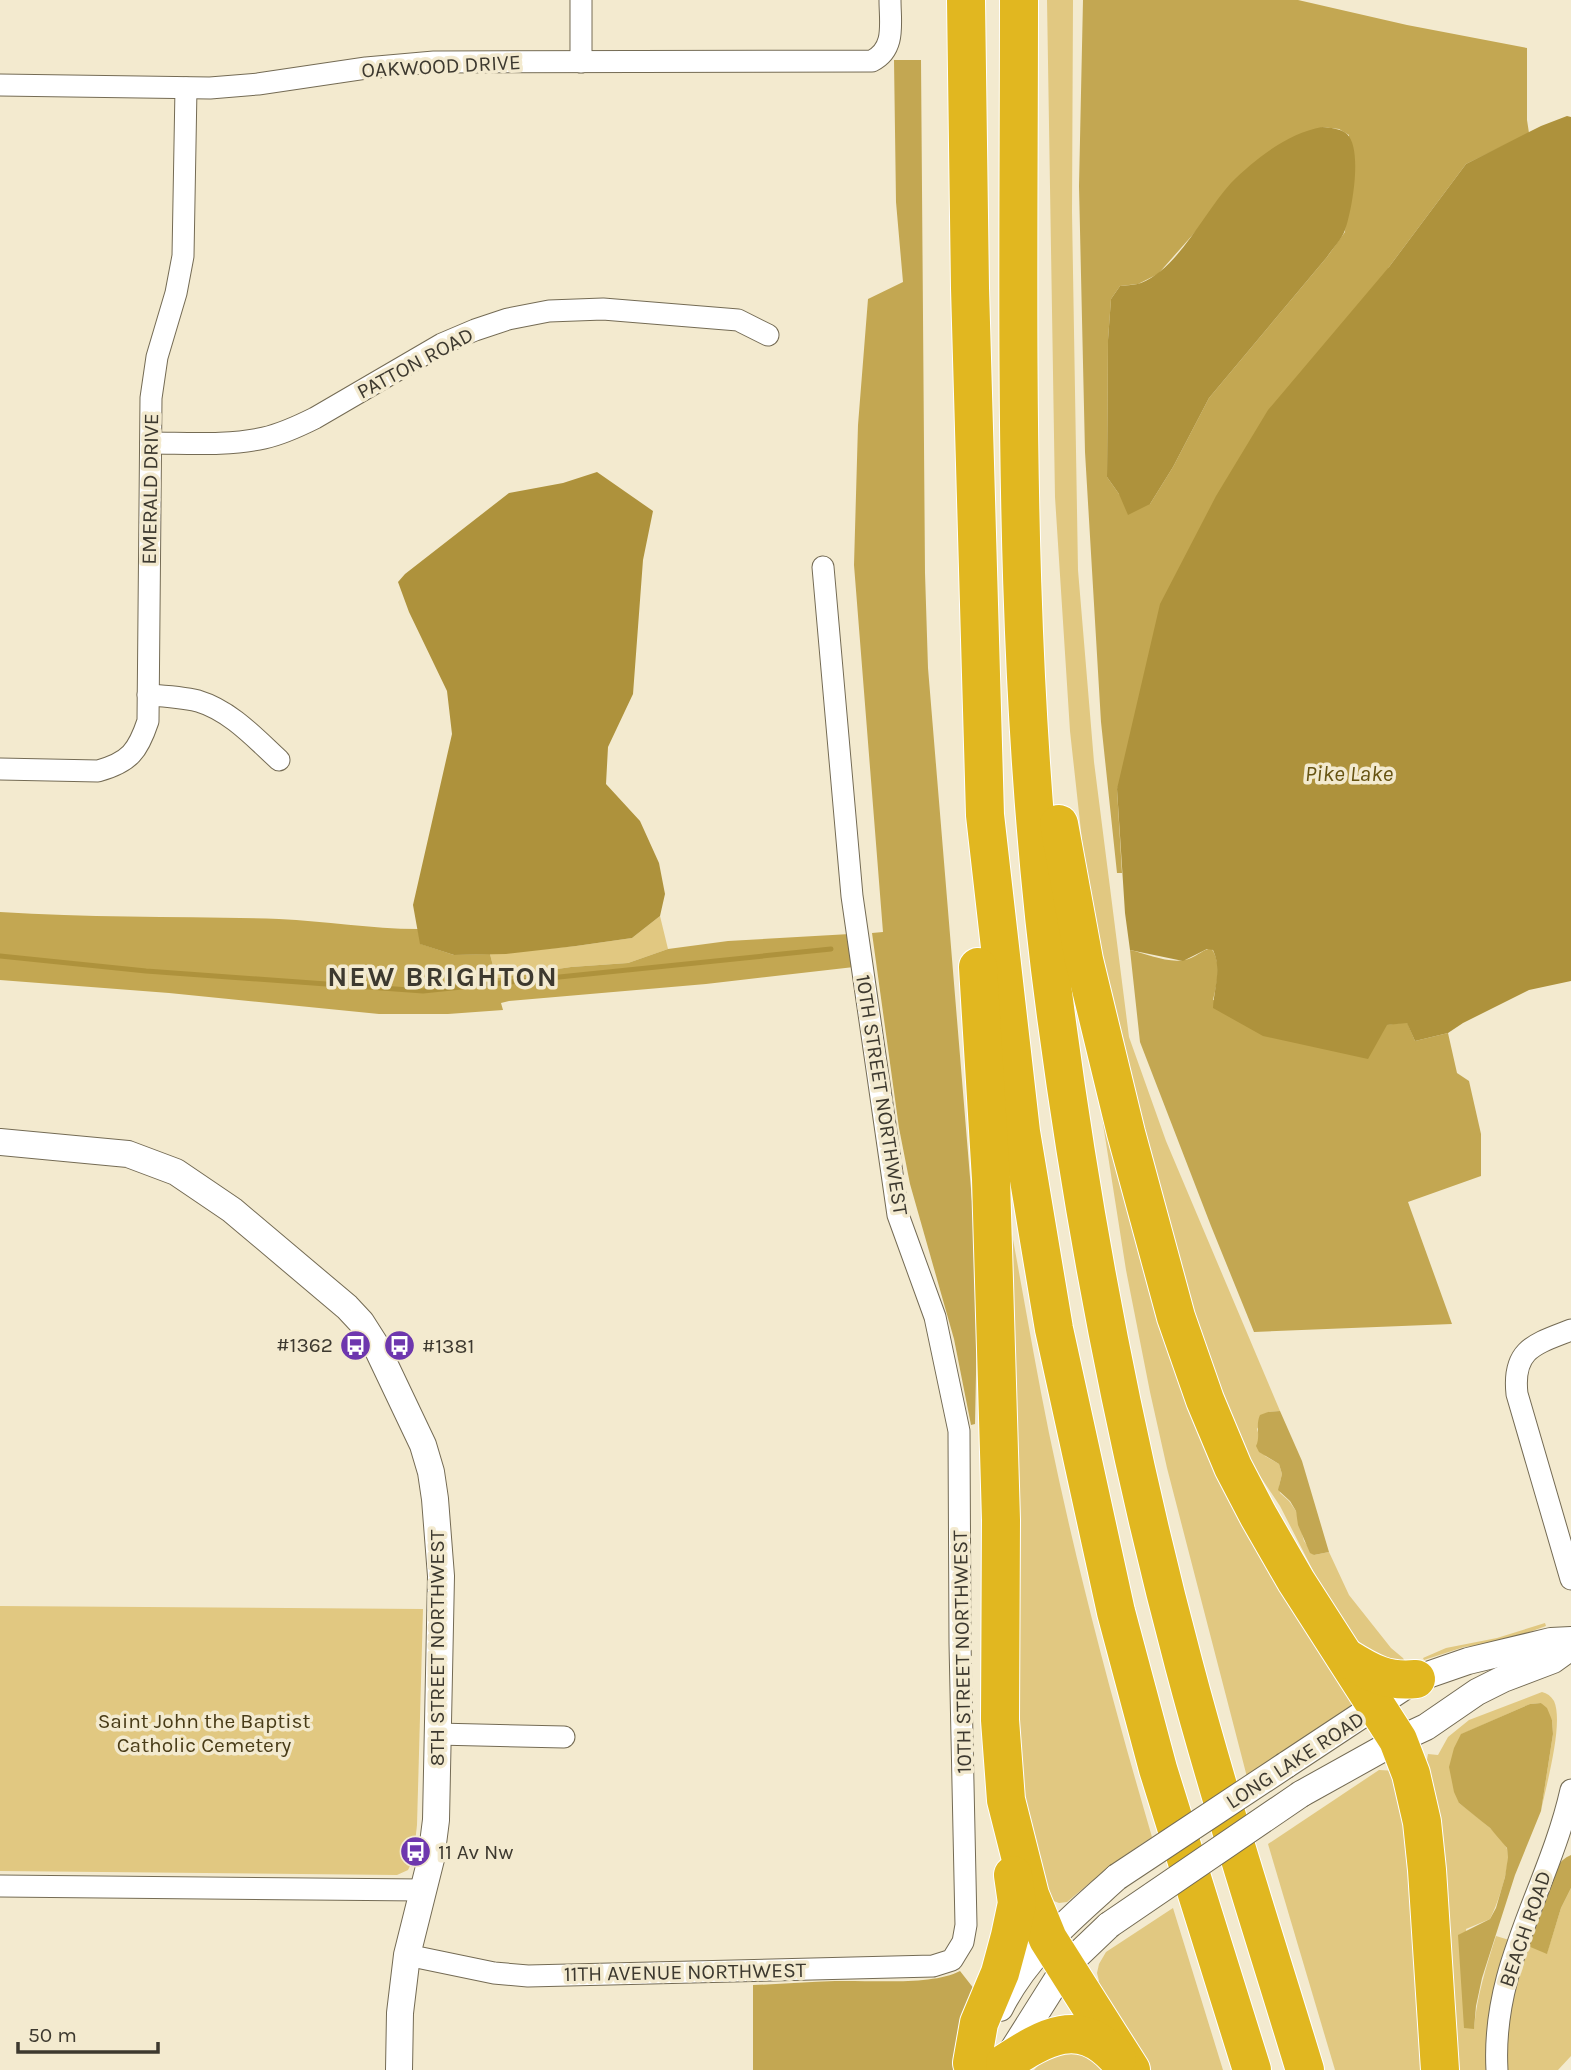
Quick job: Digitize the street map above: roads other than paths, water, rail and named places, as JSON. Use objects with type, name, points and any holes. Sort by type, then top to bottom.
[{"type":"highway","points":[[966,0],[970,288],[985,815],[1021,1132],[1054,1329],[1116,1612],[1154,1756],[1252,2070]]},
{"type":"highway","points":[[1019,0],[1021,560],[1029,744],[1052,980],[1074,1135],[1105,1316],[1163,1583],[1207,1751],[1305,2070]]},
{"type":"highway","points":[[1019,287],[1045,710],[1060,833],[1084,960],[1126,1133],[1176,1317],[1220,1438],[1245,1491],[1296,1581],[1398,1740],[1410,1774],[1422,1822],[1440,2070]]},
{"type":"highway","points":[[985,815],[976,937],[991,1179],[1001,1544],[999,1680],[1006,1800],[1030,1895],[1057,1953],[1130,2070]]},
{"type":"highway","points":[[1347,1658],[1382,1677],[1399,1681],[1416,1679]]},
{"type":"highway","points":[[1011,1827],[1012,1869],[1017,1903],[1000,1973],[978,2023],[987,2066],[1045,2039],[1082,2034],[1109,2048],[1130,2070]]},
{"type":"street","points":[[580,0],[581,62]]},
{"type":"street","name":"OAKWOOD DRIVE","points":[[0,85],[186,88],[258,85],[366,68],[434,62],[872,61],[881,56],[888,47],[890,0]]},
{"type":"street","name":"EMERALD DRIVE","points":[[0,769],[99,771],[113,767],[125,761],[136,750],[148,721],[151,398],[157,357],[176,293],[183,256],[186,88]]},
{"type":"street","name":"PATTON ROAD","points":[[151,443],[233,441],[275,435],[315,418],[442,344],[497,323],[549,312],[603,309],[738,320],[768,335]]},
{"type":"street","name":"10TH STREET NORTHWEST","points":[[823,567],[852,896],[898,1215],[935,1317],[959,1431],[966,1925],[959,1951]]},
{"type":"street","points":[[148,695],[199,702],[221,711],[241,725],[279,761]]},
{"type":"street","name":"8TH STREET NORTHWEST","points":[[0,1142],[128,1154],[176,1172],[203,1188],[347,1307],[361,1322],[375,1343],[423,1445],[435,1499],[441,1576],[436,1821],[431,1859],[407,1955],[400,2013],[399,2070]]},
{"type":"street","points":[[1571,1330],[1536,1343],[1523,1354],[1517,1366],[1516,1380],[1517,1394],[1533,1453],[1571,1579]]},
{"type":"street","name":"LONG LAKE ROAD","points":[[1057,1953],[1117,1877],[1416,1679],[1468,1661],[1551,1641],[1571,1640]]},
{"type":"street","name":"LONG LAKE ROAD","points":[[1057,1953],[1109,1925],[1301,1794],[1426,1727],[1477,1692],[1503,1678],[1553,1660],[1571,1647]]},
{"type":"street","points":[[437,1734],[564,1737]]},
{"type":"street","name":"BEACH ROAD","points":[[1497,2070],[1498,2021],[1511,1960],[1564,1841],[1571,1790]]},
{"type":"street","points":[[0,1886],[422,1890]]},
{"type":"street","name":"11TH AVENUE NORTHWEST","points":[[407,1955],[494,1973],[528,1976],[933,1966],[953,1960],[959,1951]]},
{"type":"street","points":[[987,2066],[1057,1953]]},
{"type":"water","name":"Pike Lake","points":[[1567,116],[1571,117],[1571,981],[1529,990],[1448,1033],[1415,1041],[1407,1023],[1387,1025],[1368,1059],[1263,1036],[1213,1008],[1217,971],[1213,950],[1207,949],[1183,961],[1130,950],[1117,789],[1160,604],[1216,496],[1268,410],[1389,267],[1466,164],[1541,126]]},
{"type":"water","points":[[1322,127],[1338,129],[1347,134],[1352,142],[1355,181],[1344,233],[1209,398],[1173,467],[1150,504],[1128,515],[1119,494],[1107,477],[1111,299],[1120,286],[1141,283],[1155,276],[1167,265],[1231,183],[1251,165],[1285,141]]},
{"type":"water","points":[[597,472],[653,511],[643,560],[633,694],[608,747],[606,784],[640,821],[659,863],[665,894],[660,916],[632,938],[576,946],[506,954],[454,955],[420,944],[413,905],[452,734],[447,691],[409,612],[398,582],[509,493],[563,483]]},
{"type":"waterway","points":[[0,956],[146,971],[423,991],[831,949]]},
{"type":"place","name":"#1362","points":[[356,1345]]},
{"type":"place","name":"#1381","points":[[399,1346]]},
{"type":"place","name":"11 Av Nw","points":[[415,1852]]},
{"type":"district","name":"NEW BRIGHTON","points":[[443,976]]},
{"type":"park label","name":"Saint John the Baptist Catholic Cemetery","points":[[204,1733]]}]
